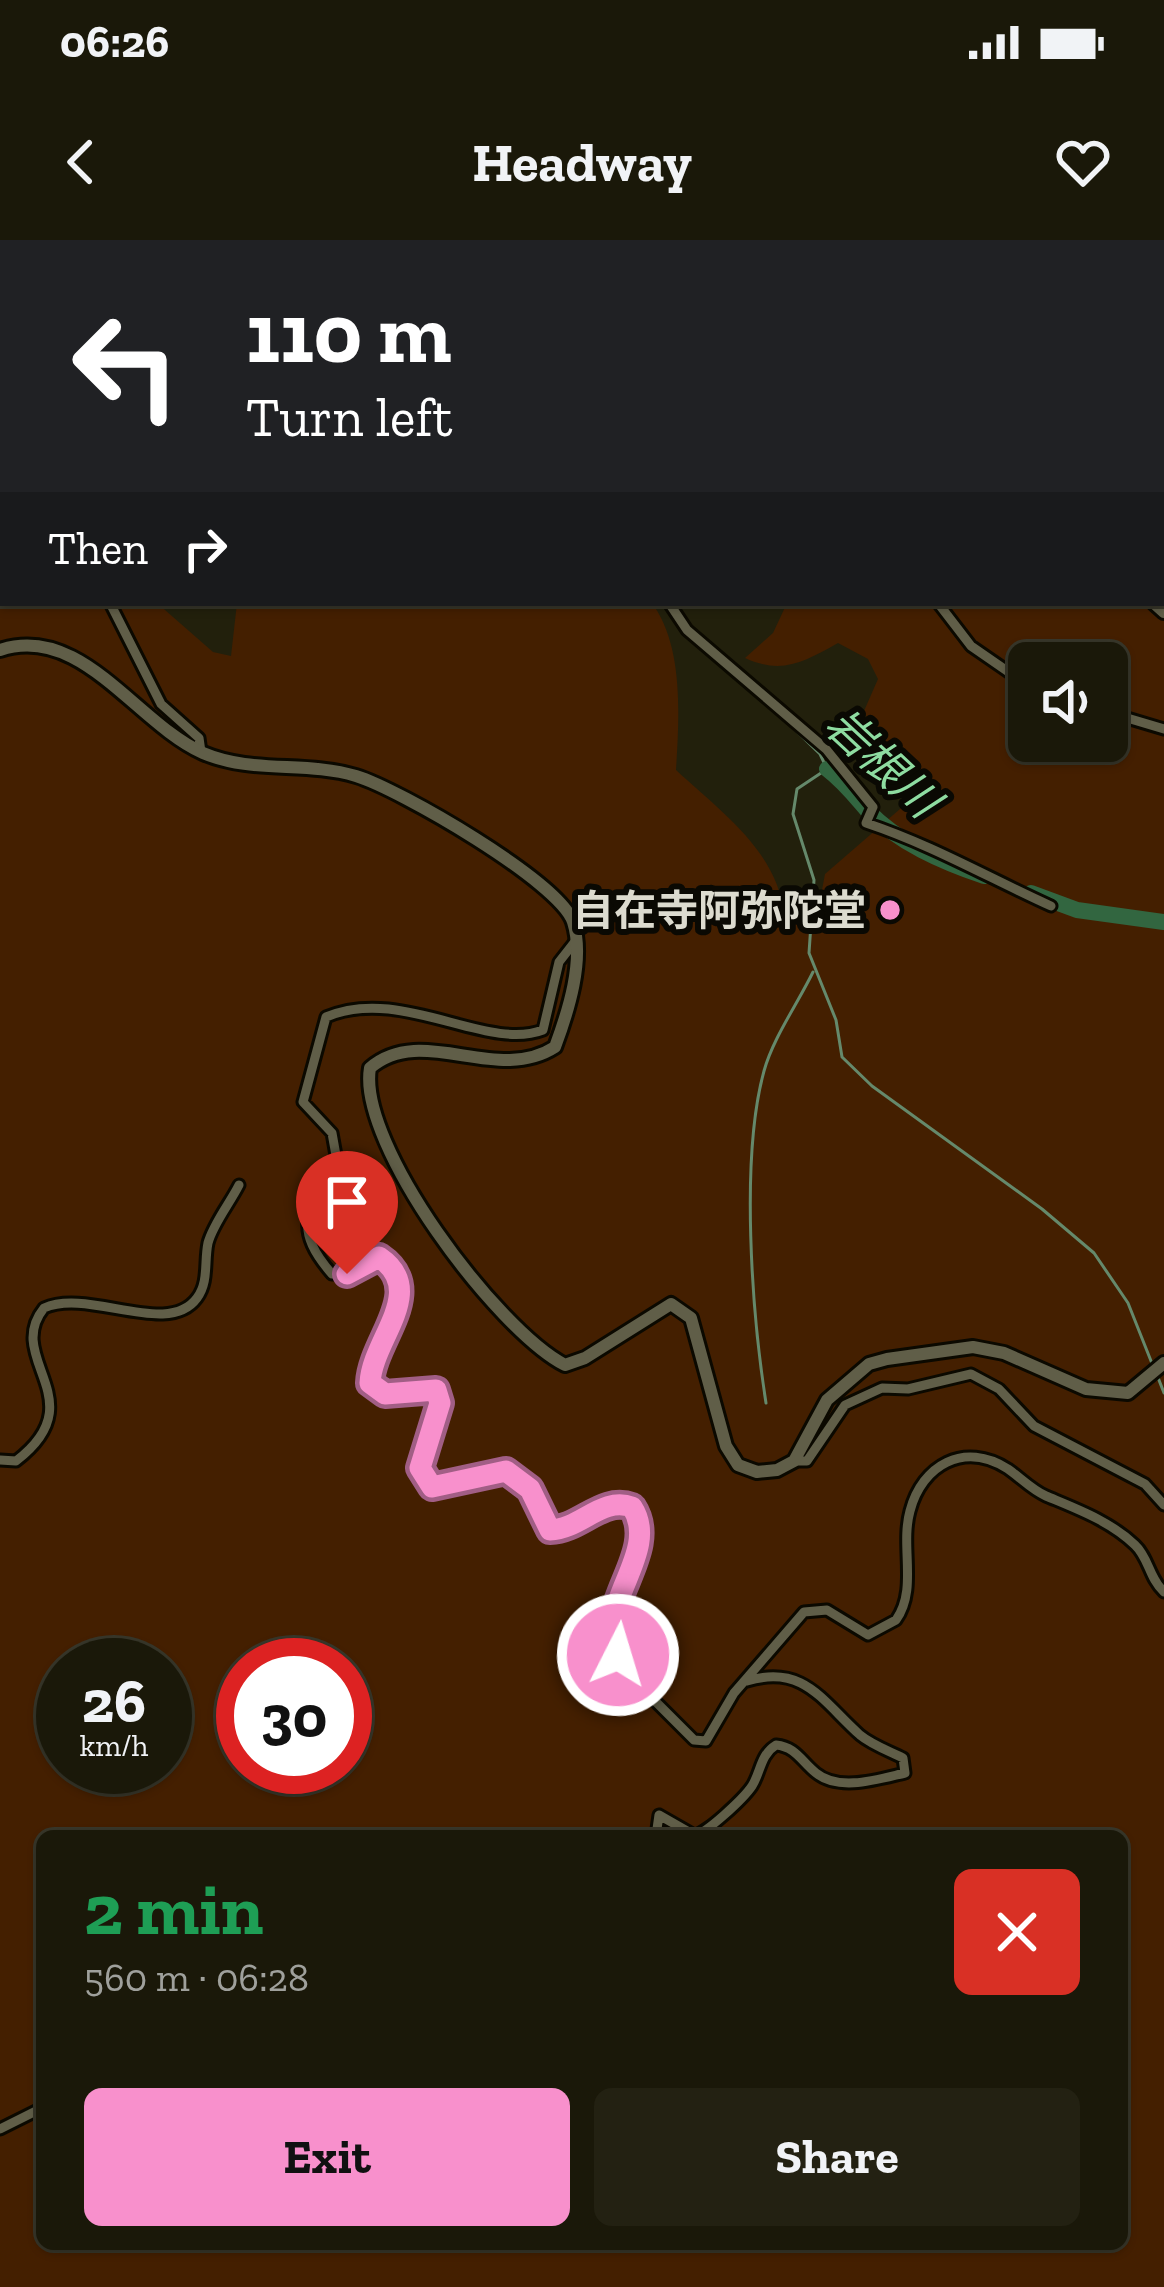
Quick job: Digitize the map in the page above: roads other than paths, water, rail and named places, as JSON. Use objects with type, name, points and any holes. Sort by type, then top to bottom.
[{"type":"street","points":[[112,606],[161,704],[199,738],[201,752]]},
{"type":"street","points":[[670,606],[687,630],[826,749],[835,767],[873,806],[866,824],[938,847],[1017,894],[1051,906]]},
{"type":"street","points":[[940,606],[971,646],[1008,672]]},
{"type":"street","points":[[0,650],[34,644],[66,653],[201,752],[276,770],[340,773],[380,787],[542,882],[572,917],[577,938],[566,1017],[555,1047],[515,1064],[406,1049],[387,1053],[370,1068],[366,1090],[371,1111],[462,1270],[543,1354],[565,1365],[585,1358],[671,1304],[691,1318],[726,1446],[738,1465],[757,1472],[807,1461],[845,1405],[882,1388],[908,1389],[970,1374],[999,1389],[1034,1426],[1145,1484],[1164,1505]]},
{"type":"street","points":[[1128,718],[1164,729]]},
{"type":"street","points":[[577,938],[559,962],[543,1030],[524,1037],[409,1010],[343,1010],[326,1017],[303,1102],[332,1133],[337,1161],[304,1213],[303,1226],[332,1274],[347,1274],[379,1257],[394,1272],[401,1305],[376,1347],[370,1383],[385,1394],[436,1390],[440,1403],[420,1468],[432,1487],[506,1471],[530,1489],[550,1530],[571,1529],[610,1504],[632,1507],[639,1538],[626,1592],[614,1614],[619,1666],[694,1740],[706,1741],[724,1707],[804,1612],[826,1610],[868,1635],[896,1620],[907,1591],[906,1532],[915,1493],[926,1474],[957,1457],[994,1462],[1045,1496],[1088,1511],[1133,1542],[1164,1592]]},
{"type":"street","points":[[0,1460],[16,1460],[50,1424],[52,1410],[34,1348],[38,1316],[44,1308],[84,1302],[168,1316],[188,1308],[202,1291],[212,1233],[239,1185]]},
{"type":"street","points":[[794,1461],[827,1400],[869,1364],[886,1359],[974,1347],[1004,1353],[1086,1390],[1128,1393],[1164,1363]]},
{"type":"street","points":[[711,1830],[754,1783],[767,1750],[776,1745],[797,1753],[817,1774],[837,1782],[905,1773],[907,1761],[862,1736],[808,1684],[779,1676],[747,1681]]},
{"type":"street","points":[[657,1830],[659,1815],[685,1830]]},
{"type":"street","points":[[0,2129],[36,2111]]},
{"type":"waterway","name":"岩根川","points":[[664,606],[690,638]]},
{"type":"waterway","points":[[783,718],[820,754],[827,769],[797,789],[793,814],[814,880],[809,953],[836,1020],[842,1057],[872,1086],[1042,1209],[1094,1253],[1128,1303],[1153,1366]]},
{"type":"waterway","name":"岩根川","points":[[827,769],[907,842],[984,876]]},
{"type":"waterway","name":"岩根川","points":[[1031,893],[1077,910],[1164,922]]},
{"type":"waterway","points":[[766,1403],[751,1236],[752,1147],[768,1059],[813,972]]},
{"type":"waterway","points":[[1157,1375],[1164,1393]]},
{"type":"place","name":"自在寺阿弥陀堂","points":[[890,910]]}]
